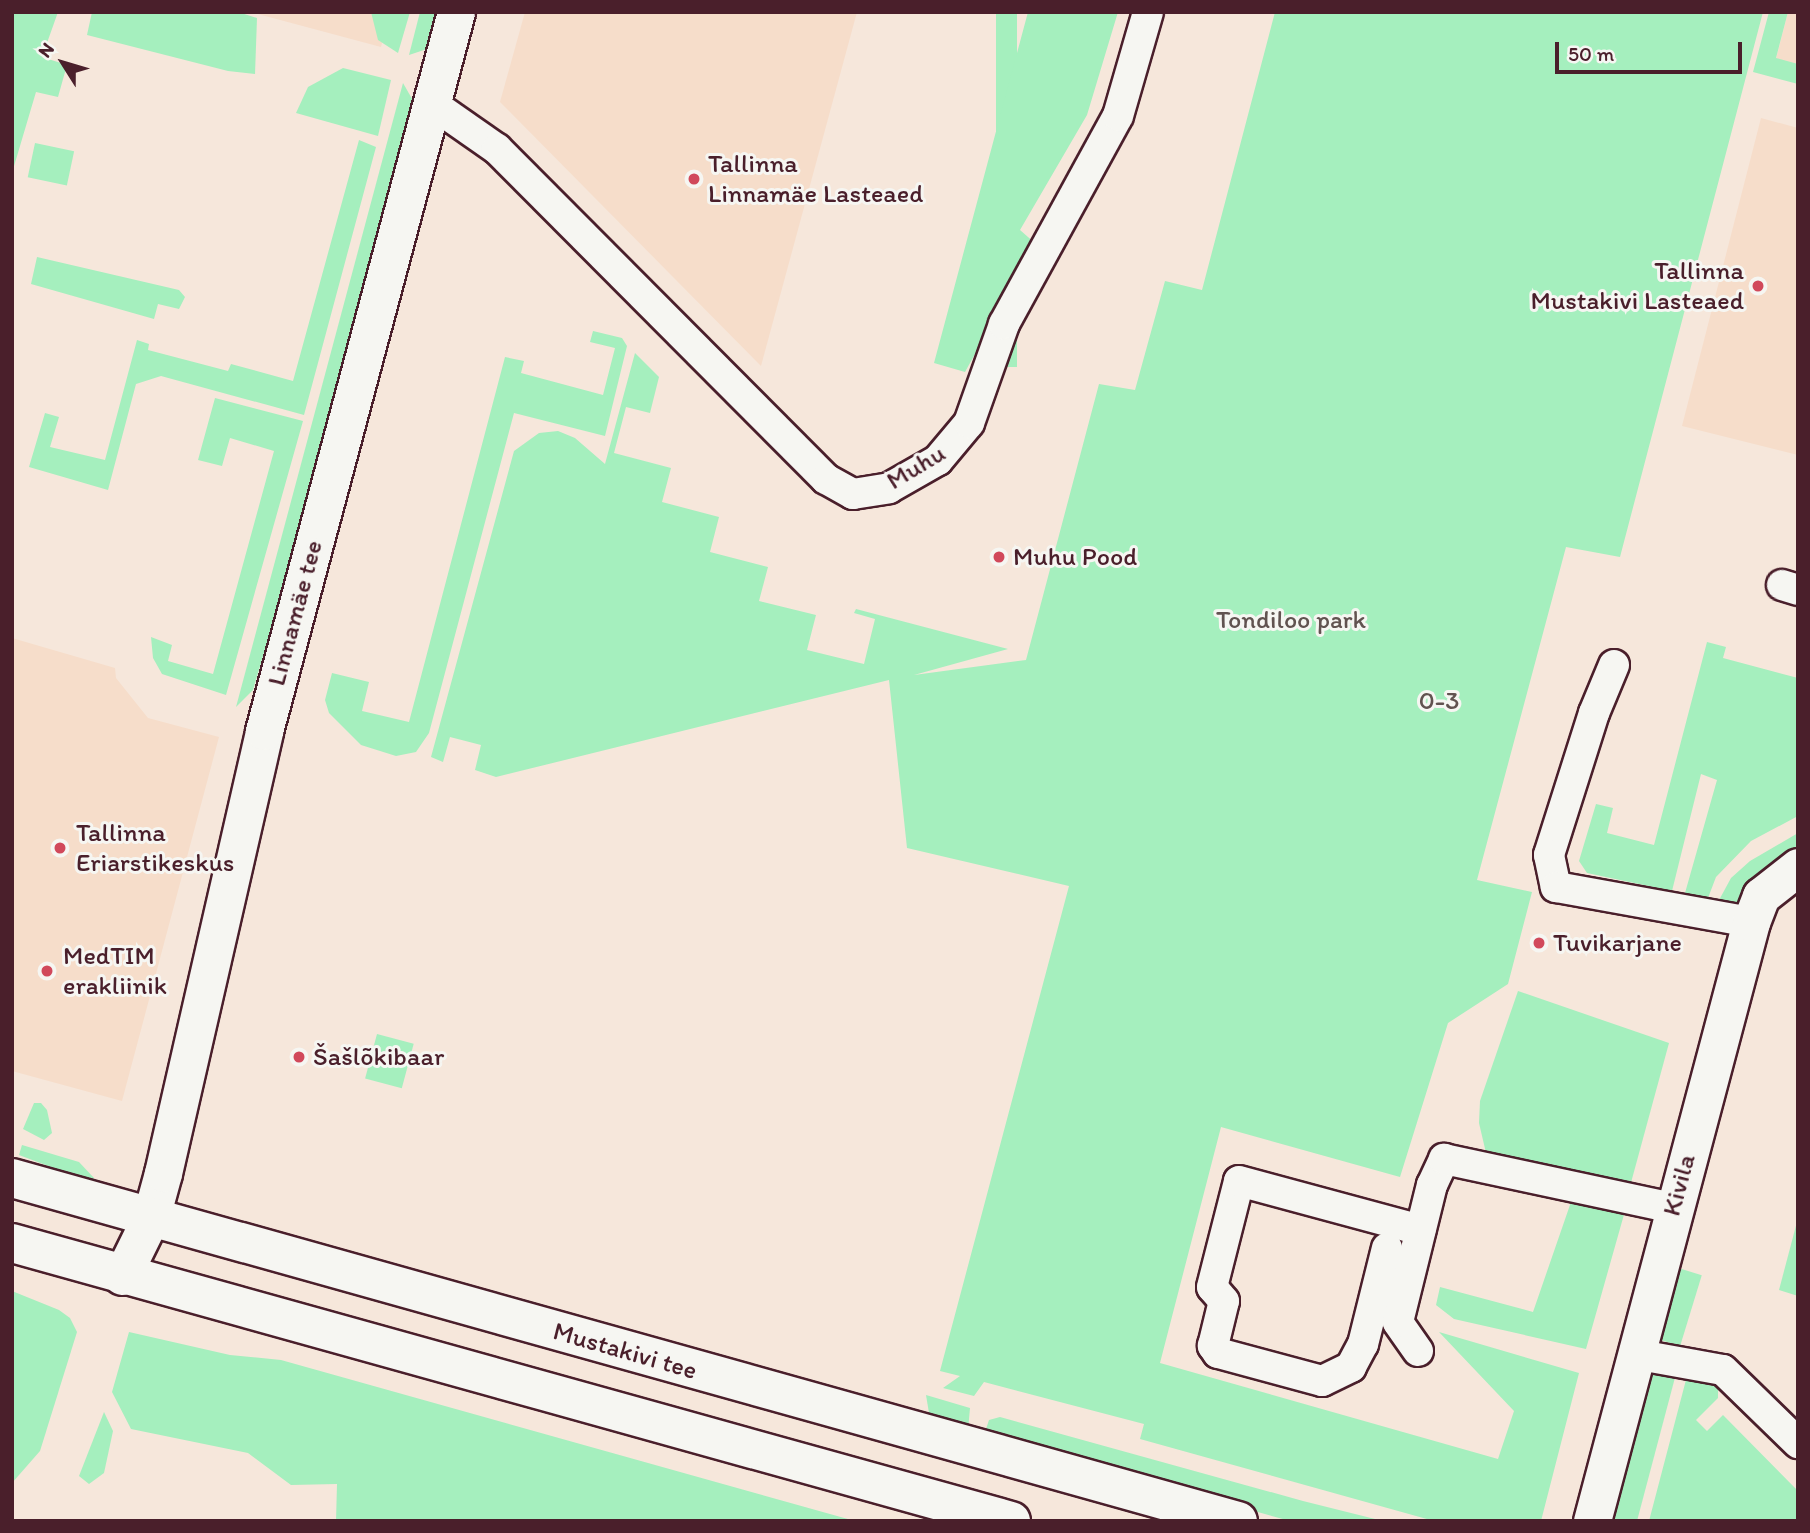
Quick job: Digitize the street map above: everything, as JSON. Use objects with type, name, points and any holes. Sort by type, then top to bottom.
[{"type":"main road","name":"Mustakivi tee","points":[[12,1178],[1238,1521]]},
{"type":"main road","points":[[12,1243],[122,1276],[1011,1521]]},
{"type":"street","name":"Linnamäe tee","points":[[122,1276],[151,1217],[264,731],[456,12]]},
{"type":"street","name":"Muhu","points":[[431,103],[497,149],[826,479],[853,494],[889,488],[938,460],[969,423],[1004,324],[1118,117],[1148,12]]},
{"type":"street","points":[[1614,665],[1594,713],[1549,855],[1556,887],[1751,922]]},
{"type":"street","name":"Kivila","points":[[1592,1521],[1634,1354],[1751,922],[1761,897],[1798,867]]},
{"type":"street","points":[[1418,1351],[1398,1322],[1421,1230],[1444,1159],[1673,1208]]},
{"type":"street","points":[[1387,1248],[1363,1343],[1351,1367],[1322,1381],[1218,1353],[1213,1346],[1224,1301],[1212,1287],[1239,1181],[1421,1230]]},
{"type":"street","points":[[1634,1354],[1723,1370],[1798,1443]]},
{"type":"shaded area","points":[[250,12],[390,12],[381,47]]},
{"type":"shaded area","name":"Tallinna Linnamäe Lasteaed","points":[[525,12],[857,12],[761,366],[500,102]]},
{"type":"shaded area","points":[[1788,12],[1798,12],[1798,64],[1776,59]]},
{"type":"shaded area","name":"Tallinna Mustakivi Lasteaed","points":[[1761,118],[1798,128],[1798,455],[1682,426]]},
{"type":"shaded area","points":[[12,638],[115,668],[116,678],[148,718],[219,737],[122,1101],[12,1071]]},
{"type":"green space","points":[[12,12],[58,12],[42,57],[67,65],[58,97],[36,92],[12,173]]},
{"type":"green space","points":[[92,12],[238,12],[257,18],[255,74],[228,71],[87,35]]},
{"type":"green space","points":[[371,12],[410,12],[398,53],[378,40]]},
{"type":"green space","points":[[420,12],[439,12],[427,49],[409,55]]},
{"type":"green space","points":[[996,12],[1017,12],[1017,367],[996,367]]},
{"type":"green space","points":[[1028,12],[1118,12],[1087,115],[1020,230],[1036,244],[965,372],[934,363]]},
{"type":"green space","name":"Tondiloo park","points":[[1275,12],[1763,12],[1620,557],[1566,547],[1477,880],[1532,892],[1508,984],[1448,1023],[1400,1177],[1221,1127],[1160,1363],[1498,1459],[1514,1411],[1439,1332],[1579,1373],[1541,1521],[1434,1521],[1140,1439],[1144,1424],[984,1382],[974,1396],[943,1388],[960,1376],[940,1371],[1069,886],[907,848],[889,680],[496,777],[475,770],[481,745],[450,737],[443,762],[431,757],[514,451],[539,433],[558,431],[575,438],[605,464],[635,353],[659,377],[650,413],[626,407],[614,453],[671,468],[662,502],[719,517],[710,552],[768,567],[759,601],[816,615],[807,650],[864,664],[875,619],[854,613],[856,609],[1008,649],[914,675],[1026,660],[1099,384],[1135,390],[1165,281],[1202,290]]},
{"type":"green space","points":[[1769,12],[1788,12],[1776,58],[1798,64],[1798,84],[1753,72]]},
{"type":"green space","points":[[343,68],[391,80],[378,136],[296,113],[308,87]]},
{"type":"green space","points":[[403,83],[415,104],[322,456],[253,690],[236,707]]},
{"type":"green space","points":[[359,140],[376,147],[304,415],[161,376],[136,384],[108,490],[29,467],[45,413],[59,417],[50,447],[105,460],[137,340],[149,344],[148,350],[228,371],[231,364],[293,381]]},
{"type":"green space","points":[[35,143],[74,151],[67,186],[28,177]]},
{"type":"green space","points":[[37,257],[179,290],[185,297],[179,309],[158,304],[154,319],[31,284]]},
{"type":"green space","points":[[593,331],[622,338],[627,346],[605,436],[514,413],[429,733],[416,752],[396,756],[361,745],[329,713],[325,700],[332,673],[369,682],[362,711],[409,722],[505,357],[524,361],[521,373],[603,395],[615,348],[590,342]]},
{"type":"green space","points":[[215,398],[303,421],[226,695],[162,674],[153,658],[151,637],[172,645],[168,661],[213,674],[274,451],[230,438],[222,466],[198,460]]},
{"type":"green space","points":[[1707,642],[1726,647],[1723,658],[1798,678],[1798,816],[1751,841],[1716,877],[1708,898],[1685,893],[1717,780],[1701,774],[1672,891],[1587,873],[1579,861],[1596,804],[1613,808],[1607,833],[1654,845]]},
{"type":"green space","points":[[1798,833],[1798,851],[1744,898],[1734,905],[1718,902],[1731,878],[1750,861]]},
{"type":"green space","points":[[1518,991],[1669,1043],[1629,1190],[1486,1153],[1479,1123],[1480,1101]]},
{"type":"green space","points":[[377,1034],[414,1044],[402,1088],[365,1078]]},
{"type":"green space","points":[[34,1103],[41,1103],[47,1110],[52,1133],[44,1140],[23,1129]]},
{"type":"green space","points":[[22,1145],[79,1162],[94,1178],[91,1182],[19,1155]]},
{"type":"green space","points":[[1571,1202],[1625,1211],[1586,1349],[1454,1319],[1436,1305],[1440,1287],[1533,1312]]},
{"type":"green space","points":[[1798,1218],[1798,1296],[1779,1290]]},
{"type":"green space","points":[[1675,1267],[1702,1275],[1680,1346],[1653,1338]]},
{"type":"green space","points":[[12,1291],[59,1310],[70,1318],[77,1332],[40,1451],[12,1483]]},
{"type":"green space","points":[[129,1332],[230,1355],[281,1360],[855,1521],[336,1521],[337,1484],[291,1485],[248,1453],[131,1429],[112,1392]]},
{"type":"green space","points":[[1660,1366],[1677,1370],[1637,1521],[1610,1521],[1646,1377]]},
{"type":"green space","points":[[1687,1376],[1718,1382],[1718,1398],[1696,1420],[1707,1431],[1723,1415],[1798,1491],[1798,1521],[1649,1521]]},
{"type":"green space","points":[[926,1395],[970,1408],[968,1430],[930,1419]]},
{"type":"green space","points":[[104,1412],[113,1431],[104,1473],[89,1484],[79,1476]]},
{"type":"green space","points":[[1000,1417],[1383,1521],[1290,1521],[984,1435],[989,1420]]},
{"type":"place","name":"Tallinna Linnamäe Lasteaed","points":[[694,179]]},
{"type":"place","name":"Tallinna Mustakivi Lasteaed","points":[[1758,286]]},
{"type":"place","name":"Muhu Pood","points":[[999,557]]},
{"type":"place","name":"Tallinna Eriarstikeskus","points":[[60,848]]},
{"type":"place","name":"Tuvikarjane","points":[[1539,943]]},
{"type":"place","name":"MedTIM erakliinik","points":[[47,971]]},
{"type":"place","name":"Šašlõkibaar","points":[[299,1057]]},
{"type":"park label","name":"0-3","points":[[1439,701]]}]
